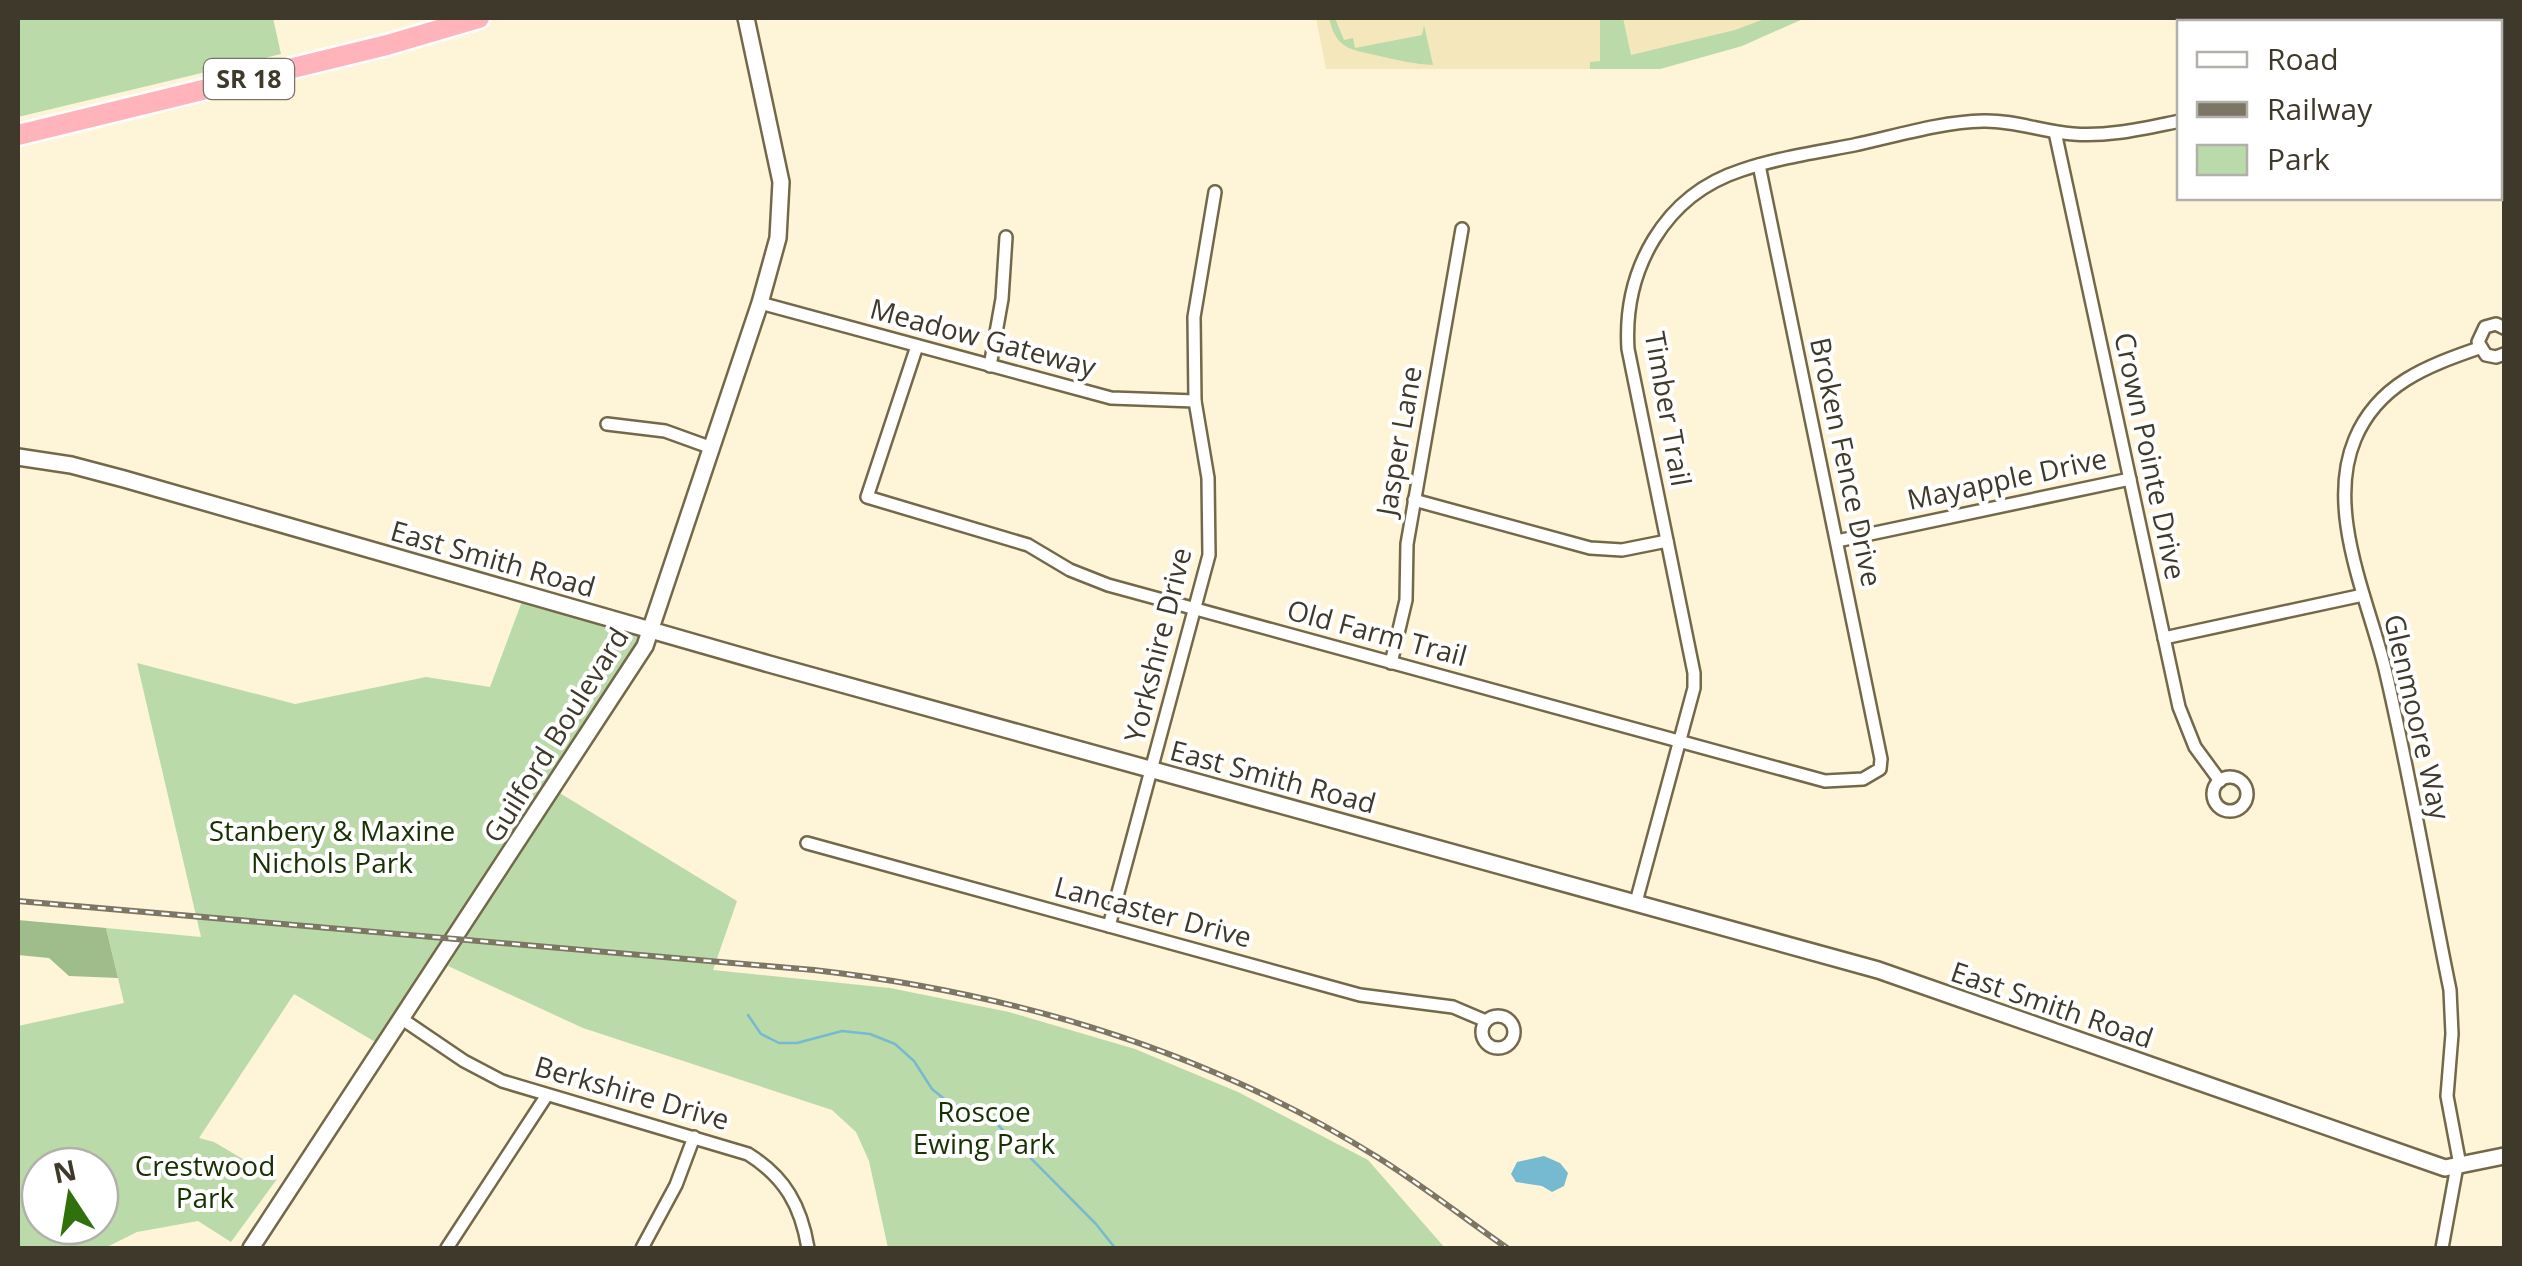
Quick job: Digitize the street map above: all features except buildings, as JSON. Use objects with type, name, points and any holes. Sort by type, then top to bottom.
[{"type":"highway","name":"SR 18","points":[[18,135],[370,49],[478,18]]},
{"type":"street","name":"Guilford Boulevard","points":[[252,1248],[652,630],[778,238],[780,182],[746,18]]},
{"type":"street","name":"Timber Trail","points":[[1636,902],[1692,702],[1694,673],[1628,349],[1632,288],[1656,234],[1686,201],[1720,178],[1759,165],[1964,122],[2004,122],[2096,135],[2177,122]]},
{"type":"street","name":"Crown Pointe Drive","points":[[2055,132],[2186,728],[2220,781]]},
{"type":"street","name":"Broken Fence Drive","points":[[1759,165],[1880,769]]},
{"type":"street","name":"Yorkshire Drive","points":[[1110,926],[1210,554],[1208,478],[1195,401],[1194,318],[1215,192]]},
{"type":"street","name":"Jasper Lane","points":[[1391,662],[1406,600],[1406,544],[1462,229]]},
{"type":"street","points":[[990,366],[1002,299],[1006,237]]},
{"type":"street","name":"Meadow Gateway","points":[[760,303],[1110,398],[1195,401]]},
{"type":"street","name":"Glenmoore Way","points":[[2458,1165],[2447,1096],[2452,1034],[2450,990],[2384,666],[2363,595],[2344,490],[2356,438],[2375,406],[2402,380],[2479,348],[2478,336],[2485,327],[2496,324],[2504,328]]},
{"type":"street","name":"Old Farm Trail","points":[[917,346],[867,497],[1028,545],[1070,570],[1196,609],[1681,742],[1826,780],[1852,781],[1880,769]]},
{"type":"street","points":[[2479,348],[2491,357],[2504,354]]},
{"type":"street","points":[[606,424],[664,431],[712,448]]},
{"type":"street","name":"East Smith Road","points":[[18,457],[45,459],[124,479],[652,630],[1878,970],[2445,1168],[2504,1156]]},
{"type":"street","name":"Mayapple Drive","points":[[1837,540],[2130,479]]},
{"type":"street","points":[[1414,500],[1590,548],[1622,550],[1667,541]]},
{"type":"street","points":[[2164,638],[2363,595]]},
{"type":"street","name":"Lancaster Drive","points":[[808,843],[1360,994],[1453,1007],[1486,1020]]},
{"type":"street","name":"Berkshire Drive","points":[[402,1019],[482,1072],[748,1154],[775,1174],[796,1205],[808,1248]]},
{"type":"street","points":[[447,1248],[547,1094]]},
{"type":"street","points":[[642,1248],[676,1185],[694,1136]]},
{"type":"street","points":[[2442,1248],[2458,1165]]},
{"type":"shaded area","points":[[1316,18],[1805,18],[1742,46],[1660,69],[1326,69]]},
{"type":"green space","points":[[18,18],[273,18],[281,54],[18,117]]},
{"type":"green space","points":[[1329,18],[1335,18],[1344,40],[1353,38],[1355,48],[1422,35],[1424,25],[1433,65],[1348,48],[1337,38]]},
{"type":"green space","points":[[1600,18],[1623,18],[1631,55],[1735,30],[1767,18],[1805,18],[1742,46],[1660,69],[1590,69],[1590,62],[1600,61]]},
{"type":"green space","name":"Stanbery & Maxine Nichols Park","points":[[524,596],[649,632],[377,1043],[294,994],[199,1138],[214,1142],[277,1179],[231,1242],[198,1221],[137,1232],[120,1240],[120,1146],[20,1146],[20,1246],[109,1246],[18,1248],[18,1026],[124,1003],[106,928],[201,937],[137,663],[295,704],[426,677],[490,687]]},
{"type":"green space","name":"Roscoe Ewing Park","points":[[558,792],[737,901],[713,970],[890,988],[1009,1012],[1135,1049],[1238,1092],[1368,1160],[1445,1248],[888,1248],[869,1161],[856,1132],[832,1110],[583,1028],[448,966]]},
{"type":"green space","points":[[18,920],[106,928],[118,978],[69,976],[49,958],[18,955]]},
{"type":"water","points":[[1544,1156],[1560,1163],[1568,1173],[1564,1186],[1552,1192],[1542,1186],[1516,1182],[1511,1174],[1517,1162]]},
{"type":"waterway","points":[[748,1015],[761,1034],[779,1043],[797,1043],[842,1031],[870,1034],[895,1044],[914,1061],[932,1089],[948,1102],[992,1119],[1115,1248]]},
{"type":"railway","points":[[18,901],[814,970],[962,994],[1106,1032],[1245,1086],[1377,1157],[1507,1248]]},
{"type":"park label","name":"Crestwood Park","points":[[205,1182]]}]
